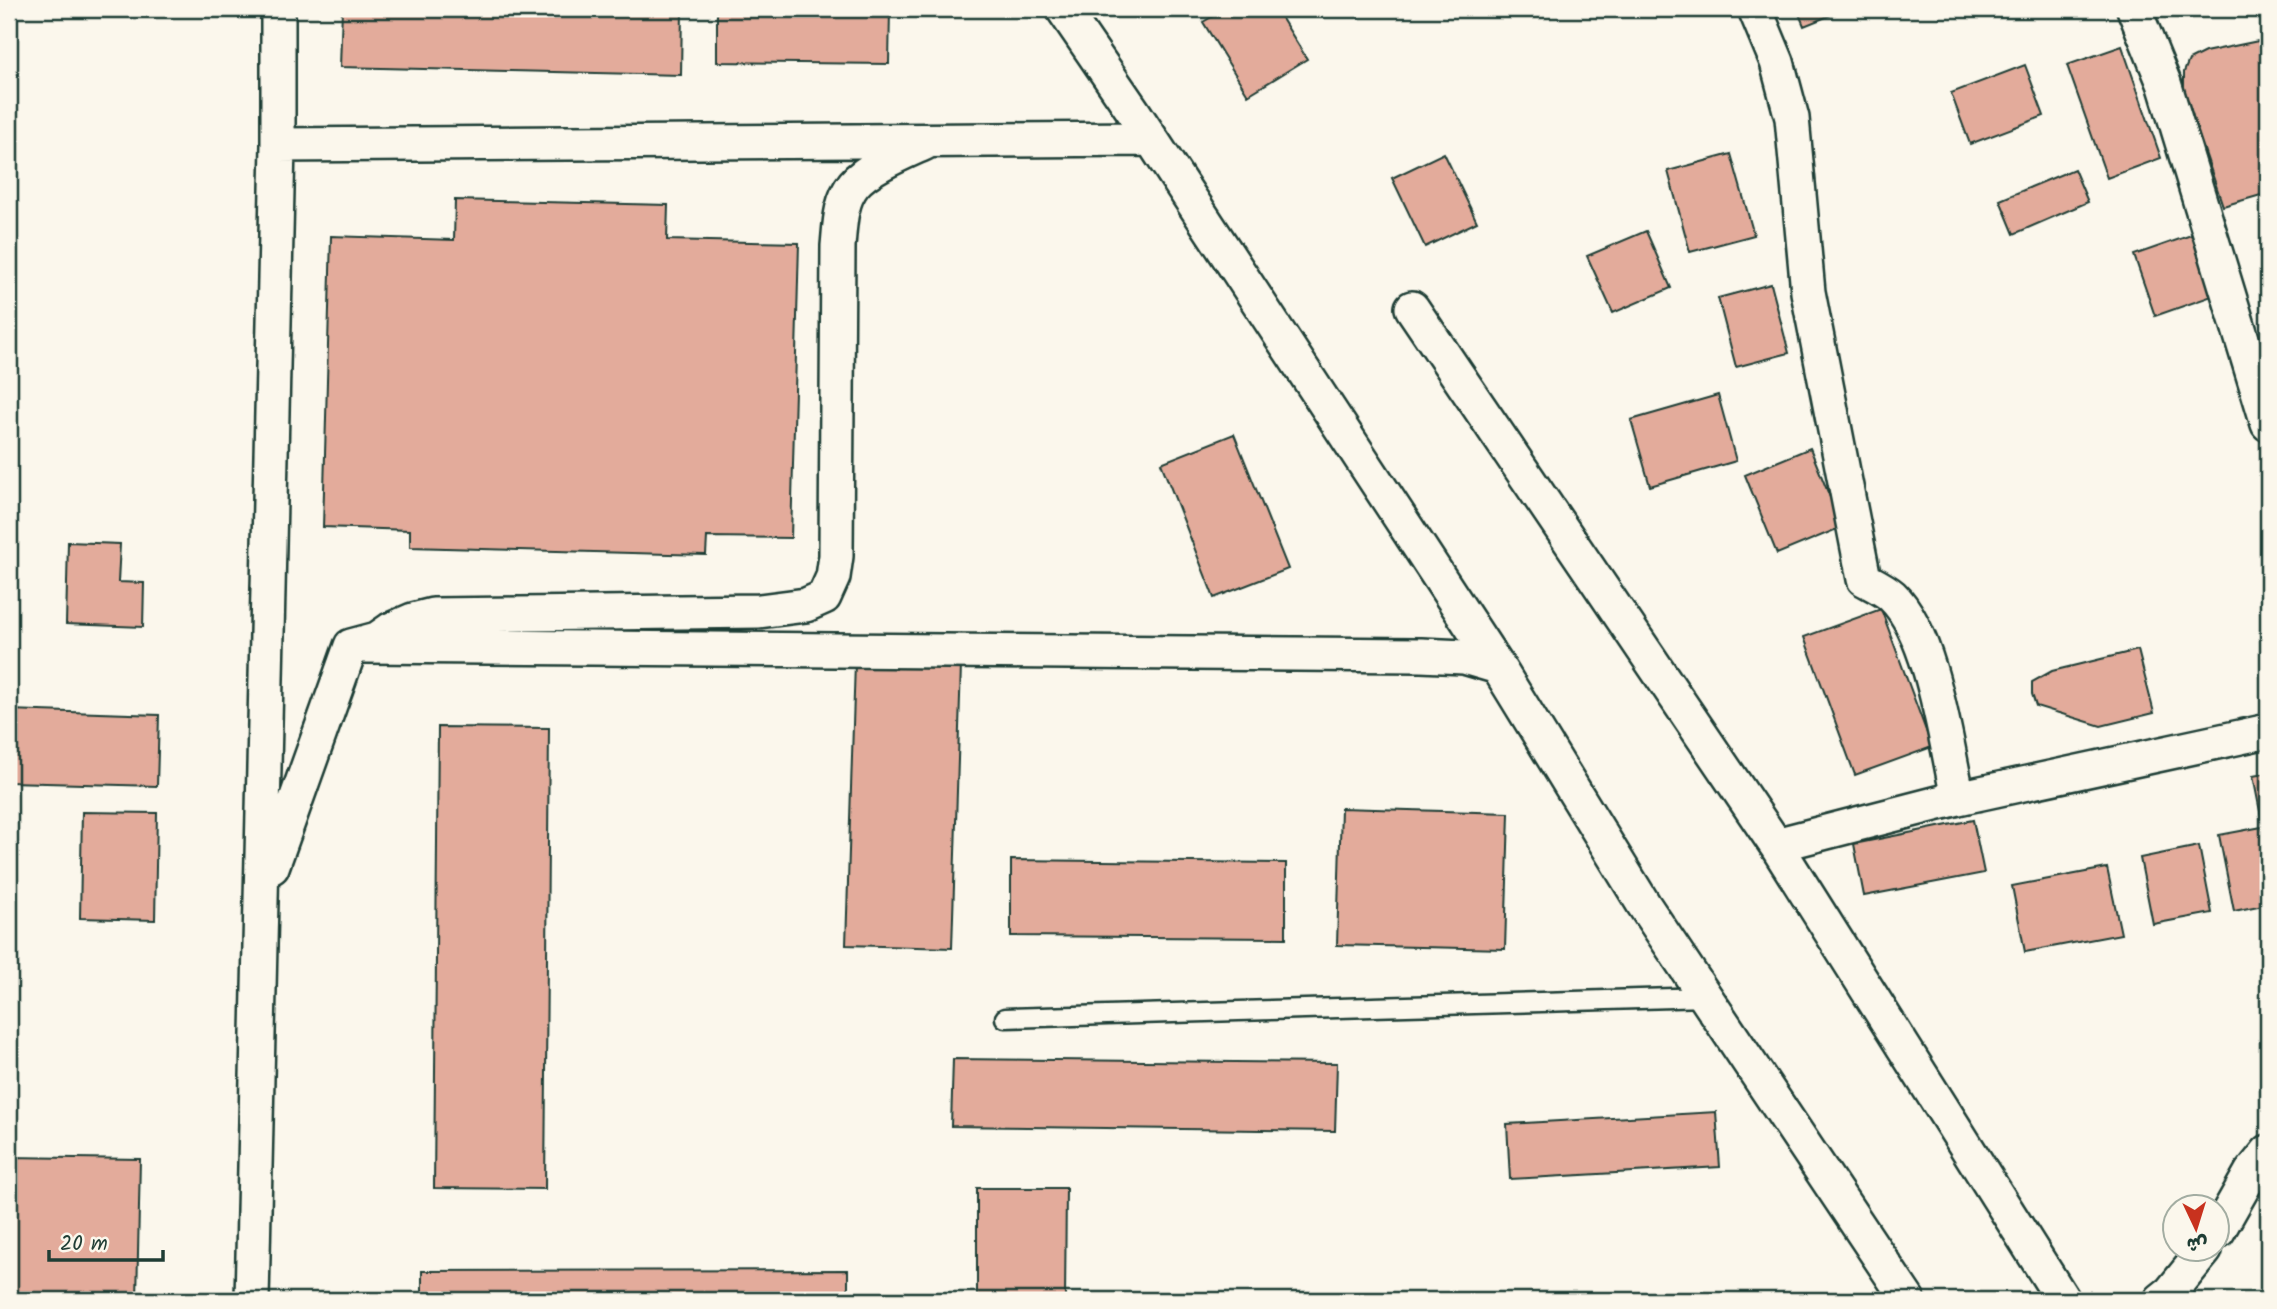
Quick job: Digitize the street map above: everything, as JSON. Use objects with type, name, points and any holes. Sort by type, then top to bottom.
[{"type":"street","points":[[252,1300],[278,145],[278,9]]},
{"type":"street","points":[[1063,9],[1498,667],[1644,905],[1908,1300]]},
{"type":"street","points":[[1755,9],[1777,62],[1792,118],[1808,292],[1864,579],[1892,596],[1915,630],[1926,657],[1958,798]]},
{"type":"street","points":[[2134,9],[2164,83],[2268,424]]},
{"type":"street","points":[[278,145],[1150,139]]},
{"type":"street","points":[[351,646],[377,639],[390,629],[433,615],[759,611],[806,605],[824,597],[833,577],[836,556],[838,246],[841,211],[854,184],[872,170],[929,141]]},
{"type":"street","points":[[1412,308],[1776,845],[2063,1300]]},
{"type":"street","points":[[261,902],[351,646]]},
{"type":"street","points":[[351,646],[1421,655],[1464,657],[1498,667]]},
{"type":"street","points":[[1776,845],[1958,798],[2268,731]]},
{"type":"street","points":[[2232,1205],[2251,1173],[2268,1152]]},
{"type":"street","points":[[2161,1300],[2194,1264]]},
{"type":"lane","points":[[1005,1018],[1706,998]]},
{"type":"building","points":[[342,9],[682,9],[681,75],[340,67]]},
{"type":"building","points":[[717,9],[890,9],[889,64],[717,62]]},
{"type":"building","points":[[1225,9],[1276,9],[1307,59],[1248,95],[1203,22]]},
{"type":"building","points":[[1797,9],[1846,9],[1804,26]]},
{"type":"building","points":[[2268,39],[2268,193],[2223,206],[2184,90],[2184,72],[2189,60],[2205,52]]},
{"type":"building","points":[[2122,46],[2161,158],[2107,178],[2067,65]]},
{"type":"building","points":[[2025,65],[2044,116],[1970,144],[1951,93]]},
{"type":"building","points":[[1444,153],[1477,222],[1425,247],[1392,178]]},
{"type":"building","points":[[1731,154],[1754,235],[1690,252],[1668,171]]},
{"type":"building","points":[[2074,169],[2088,202],[2014,234],[2000,200]]},
{"type":"building","points":[[455,200],[668,205],[667,240],[799,243],[791,538],[707,537],[706,555],[410,547],[410,530],[323,527],[331,236],[454,240]]},
{"type":"building","points":[[1646,231],[1671,288],[1613,313],[1587,256]]},
{"type":"building","points":[[2194,234],[2215,295],[2155,316],[2134,255]]},
{"type":"building","points":[[1771,284],[1789,353],[1736,367],[1718,298]]},
{"type":"building","points":[[1718,395],[1736,461],[1650,486],[1631,420]]},
{"type":"building","points":[[1234,434],[1288,569],[1214,598],[1161,463]]},
{"type":"building","points":[[1810,448],[1842,527],[1777,554],[1745,475]]},
{"type":"building","points":[[68,542],[120,544],[118,582],[144,583],[143,627],[66,624]]},
{"type":"building","points":[[1881,609],[1932,747],[1855,775],[1804,637]]},
{"type":"building","points":[[2138,650],[2154,713],[2101,726],[2036,706],[2032,682],[2052,671]]},
{"type":"building","points":[[855,662],[961,665],[952,948],[846,945]]},
{"type":"building","points":[[9,710],[159,715],[157,786],[9,782]]},
{"type":"building","points":[[438,727],[549,728],[545,1189],[434,1188]]},
{"type":"building","points":[[2268,773],[2268,852],[2253,776]]},
{"type":"building","points":[[1341,808],[1509,813],[1505,949],[1337,945]]},
{"type":"building","points":[[82,812],[157,813],[155,920],[80,918]]},
{"type":"building","points":[[1973,820],[1984,873],[1864,896],[1854,844]]},
{"type":"building","points":[[2262,827],[2268,861],[2268,904],[2234,911],[2219,835]]},
{"type":"building","points":[[2199,846],[2212,913],[2153,924],[2140,858]]},
{"type":"building","points":[[1011,860],[1286,863],[1286,938],[1011,936]]},
{"type":"building","points":[[2107,868],[2121,934],[2025,952],[2012,886]]},
{"type":"building","points":[[953,1059],[1337,1063],[1335,1131],[951,1126]]},
{"type":"building","points":[[1716,1112],[1720,1167],[1510,1179],[1507,1124]]},
{"type":"building","points":[[9,1157],[140,1159],[137,1300],[9,1300]]},
{"type":"building","points":[[977,1188],[1066,1188],[1065,1300],[977,1300]]},
{"type":"building","points":[[848,1270],[848,1300],[422,1300],[422,1271]]}]
